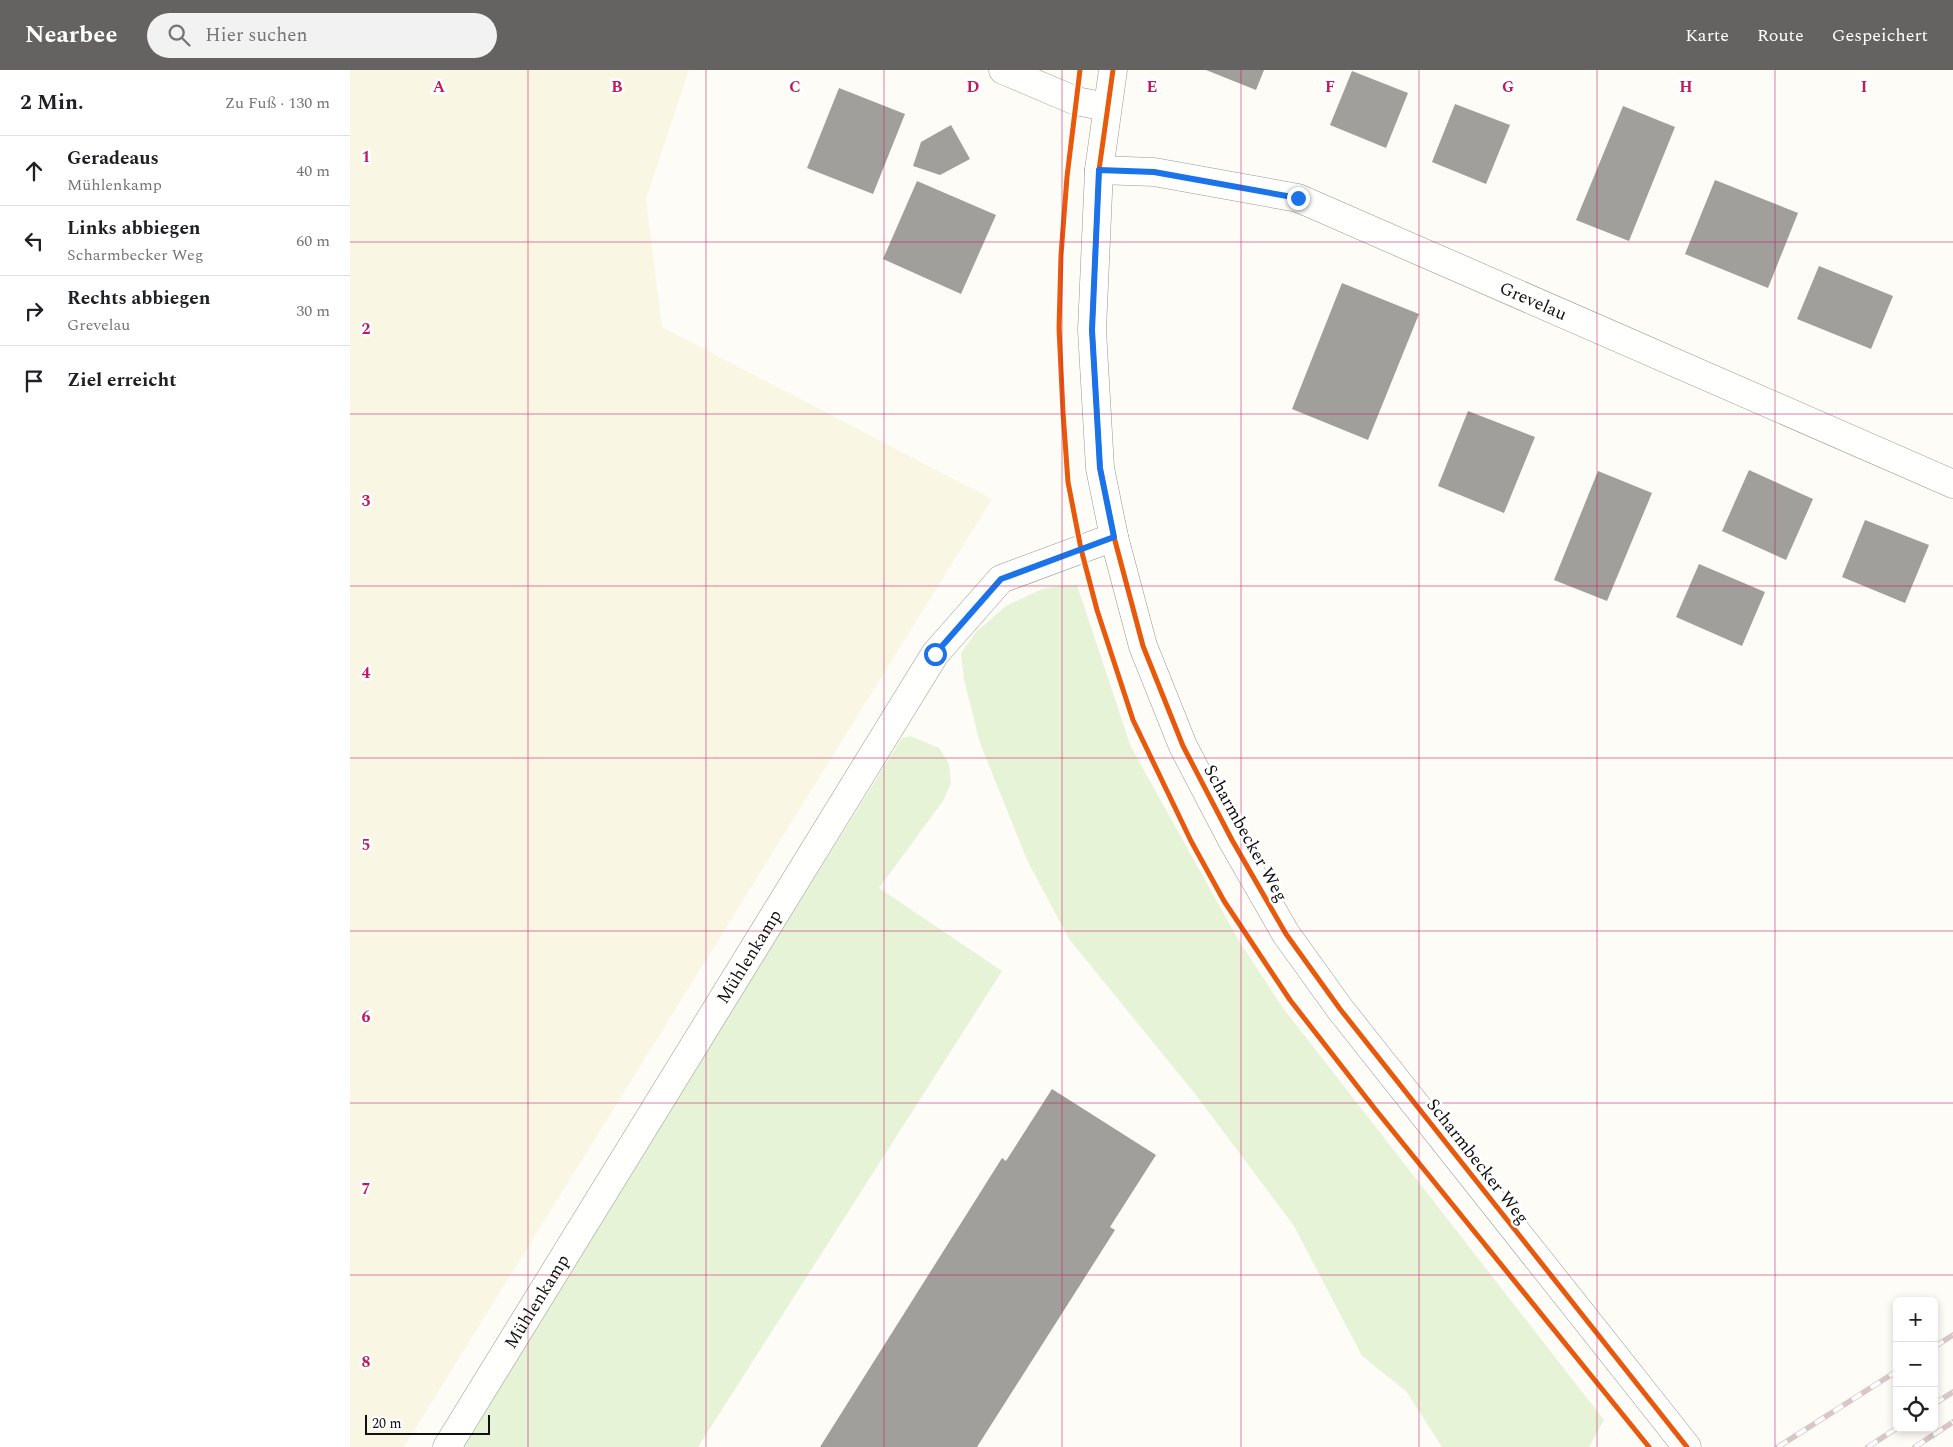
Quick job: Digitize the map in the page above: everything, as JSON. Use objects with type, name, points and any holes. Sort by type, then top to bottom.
[{"type":"street","points":[[1003,70],[1076,101],[1107,107],[1113,70]]},
{"type":"street","name":"Scharmbecker Weg","points":[[1107,107],[1099,170],[1092,330],[1100,468],[1114,537],[1143,646],[1183,746],[1232,840],[1286,934],[1340,1009],[1687,1447]]},
{"type":"street","name":"Grevelau","points":[[1099,170],[1154,172],[1298,198],[1953,484]]},
{"type":"street","name":"Mühlenkamp","points":[[447,1447],[935,654],[1001,579],[1114,537]]},
{"type":"shaded area","points":[[350,70],[689,70],[646,199],[662,327],[992,499],[404,1447],[350,1447]]},
{"type":"green space","points":[[1077,585],[1131,747],[1239,941],[1283,1008],[1604,1420],[1589,1447],[1442,1447],[1406,1391],[1362,1356],[1294,1226],[1196,1095],[1069,939],[1027,860],[980,743],[964,680],[961,653],[976,632],[1006,606],[1044,588]]},
{"type":"green space","points":[[910,736],[939,748],[949,764],[951,783],[943,801],[879,888],[1002,971],[698,1447],[459,1447],[902,738]]},
{"type":"building","points":[[1206,70],[1264,70],[1256,90]]},
{"type":"building","points":[[1352,71],[1408,93],[1386,148],[1330,125]]},
{"type":"building","points":[[839,88],[905,114],[873,194],[807,168]]},
{"type":"building","points":[[1455,104],[1510,125],[1486,184],[1432,162]]},
{"type":"building","points":[[1623,106],[1675,127],[1629,241],[1576,220]]},
{"type":"building","points":[[951,125],[970,159],[940,175],[913,166],[921,142]]},
{"type":"building","points":[[1715,180],[1798,213],[1768,288],[1685,254]]},
{"type":"building","points":[[917,181],[996,215],[961,294],[883,259]]},
{"type":"building","points":[[1819,266],[1893,296],[1871,349],[1797,319]]},
{"type":"building","points":[[1342,283],[1419,314],[1368,440],[1292,409]]},
{"type":"building","points":[[1468,411],[1535,437],[1504,513],[1438,486]]},
{"type":"building","points":[[1749,470],[1813,499],[1786,560],[1722,531]]},
{"type":"building","points":[[1598,471],[1652,493],[1607,601],[1554,580]]},
{"type":"building","points":[[1865,520],[1929,545],[1905,603],[1842,577]]},
{"type":"building","points":[[1699,564],[1765,592],[1742,646],[1676,617]]},
{"type":"building","points":[[1052,1089],[1156,1155],[1110,1227],[1115,1230],[977,1447],[820,1447],[1002,1158],[1006,1161]]},
{"type":"railway","points":[[1938,1344],[1953,1335]]},
{"type":"railway","points":[[1778,1447],[1893,1374]]},
{"type":"railway","points":[[1938,1401],[1953,1392]]},
{"type":"railway","points":[[1915,1447],[1953,1422]]},
{"type":"railway","points":[[1868,1447],[1893,1431]]},
{"type":"cycle path","points":[[1080,70],[1067,177],[1061,255],[1059,328],[1068,482],[1081,549],[1097,610],[1133,720],[1191,841],[1224,901],[1290,1000],[1375,1109],[1649,1447]]},
{"type":"cycle path","points":[[1113,70],[1099,170],[1092,330],[1100,468],[1114,537],[1143,646],[1183,746],[1232,840],[1286,934],[1340,1009],[1687,1447]]},
{"type":"route","points":[[935,654],[1001,579],[1114,537],[1100,468],[1092,330],[1099,170],[1154,172],[1298,198]]}]
